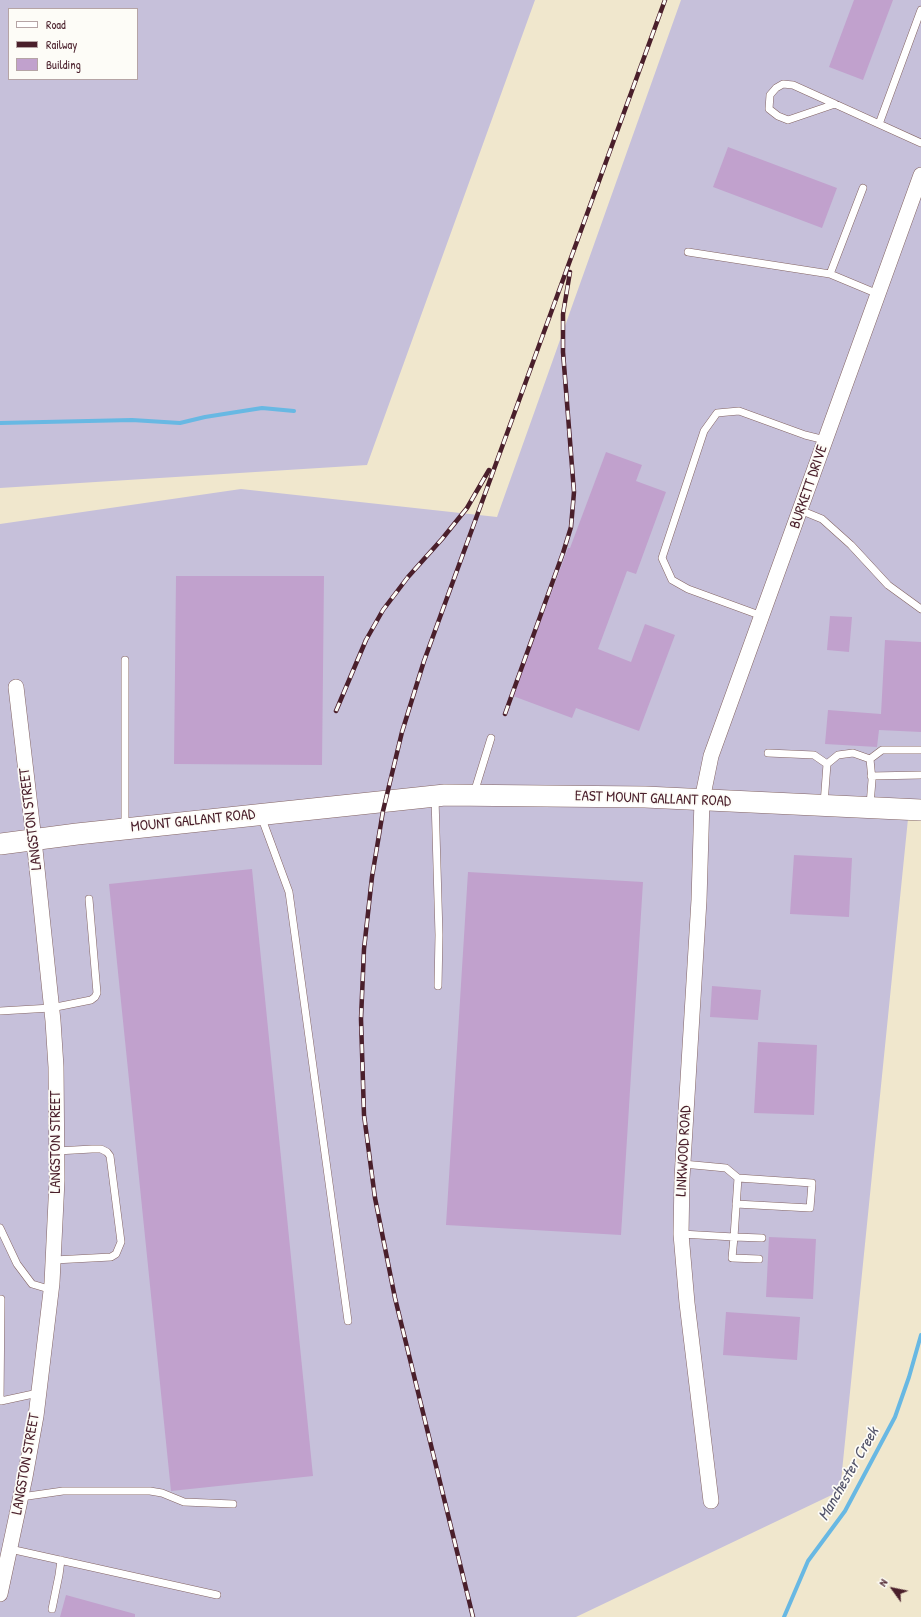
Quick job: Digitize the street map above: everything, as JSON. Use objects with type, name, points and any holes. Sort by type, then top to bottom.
[{"type":"street","name":"BURKETT DRIVE","points":[[702,800],[711,756],[921,175]]},
{"type":"street","name":"LANGSTON STREET","points":[[0,1594],[21,1497],[38,1393],[52,1290],[58,1180],[56,1067],[51,1008],[34,840],[16,687]]},
{"type":"street","name":"EAST MOUNT GALLANT ROAD","points":[[386,800],[473,795],[645,797],[921,810]]},
{"type":"street","name":"MOUNT GALLANT ROAD","points":[[0,844],[125,828],[386,800]]},
{"type":"street","name":"LINKWOOD ROAD","points":[[702,800],[699,900],[682,1164],[681,1234],[687,1303],[711,1501]]},
{"type":"lane","points":[[879,124],[921,10]]},
{"type":"lane","points":[[835,104],[788,120],[778,116],[769,109],[770,95],[776,88],[783,84],[793,85],[835,104],[921,143]]},
{"type":"lane","points":[[830,274],[863,188]]},
{"type":"lane","points":[[688,252],[830,274],[878,294]]},
{"type":"lane","points":[[762,616],[688,589],[672,580],[662,558],[704,431],[717,413],[739,411],[805,435],[825,440]]},
{"type":"lane","points":[[800,510],[822,519],[851,545],[888,585],[921,609]]},
{"type":"lane","points":[[125,660],[125,828]]},
{"type":"lane","points":[[473,795],[491,738]]},
{"type":"lane","points":[[870,759],[882,750],[921,750]]},
{"type":"lane","points":[[768,753],[814,755],[827,764]]},
{"type":"lane","points":[[824,806],[827,764],[838,755],[853,753],[870,759]]},
{"type":"lane","points":[[870,759],[870,808]]},
{"type":"lane","points":[[871,776],[921,775]]},
{"type":"lane","points":[[435,796],[439,935],[438,986]]},
{"type":"lane","points":[[260,814],[289,892],[348,1321]]},
{"type":"lane","points":[[0,1011],[51,1008],[91,1000],[97,993],[89,899]]},
{"type":"lane","points":[[54,1260],[111,1256],[116,1254],[121,1242],[110,1156],[107,1152],[101,1149],[57,1152]]},
{"type":"lane","points":[[682,1164],[726,1168],[738,1178],[812,1183],[810,1208],[736,1204]]},
{"type":"lane","points":[[738,1178],[732,1258],[759,1259]]},
{"type":"lane","points":[[0,1228],[18,1264],[32,1284],[52,1290]]},
{"type":"lane","points":[[681,1234],[762,1238]]},
{"type":"lane","points":[[1,1299],[0,1401],[38,1393]]},
{"type":"lane","points":[[21,1497],[62,1491],[150,1491],[162,1493],[184,1502],[233,1504]]},
{"type":"lane","points":[[10,1549],[217,1595]]},
{"type":"lane","points":[[52,1609],[61,1560]]},
{"type":"shaded area","points":[[0,0],[535,0],[367,465],[0,488]]},
{"type":"shaded area","points":[[681,0],[921,0],[921,799],[910,799],[840,1491],[576,1617],[0,1617],[0,524],[241,489],[497,517]]},
{"type":"building","points":[[854,0],[893,0],[863,80],[829,67]]},
{"type":"building","points":[[728,147],[837,188],[822,228],[713,187]]},
{"type":"building","points":[[606,452],[642,465],[636,481],[666,492],[636,574],[627,571],[598,649],[631,662],[645,624],[675,635],[639,731],[576,708],[572,718],[513,696],[568,548],[570,548]]},
{"type":"building","points":[[176,576],[324,576],[322,765],[174,764]]},
{"type":"building","points":[[830,616],[852,617],[849,652],[827,650]]},
{"type":"building","points":[[885,640],[921,642],[921,732],[879,730],[877,747],[825,744],[828,710],[881,714]]},
{"type":"building","points":[[794,855],[852,858],[849,917],[790,914]]},
{"type":"building","points":[[252,869],[313,1476],[171,1491],[109,884]]},
{"type":"building","points":[[468,872],[643,882],[621,1235],[446,1225]]},
{"type":"building","points":[[712,986],[761,990],[758,1020],[710,1017]]},
{"type":"building","points":[[758,1042],[817,1045],[814,1115],[754,1113]]},
{"type":"building","points":[[769,1237],[816,1239],[813,1299],[766,1297]]},
{"type":"building","points":[[726,1312],[800,1317],[797,1360],[723,1355]]},
{"type":"building","points":[[66,1595],[135,1614],[135,1617],[60,1617]]},
{"type":"waterway","points":[[0,423],[132,420],[180,423],[205,417],[262,408],[294,411]]},
{"type":"waterway","name":"Manchester Creek","points":[[784,1617],[808,1561],[845,1511],[895,1417],[909,1377],[921,1335]]},
{"type":"railway","points":[[473,1617],[395,1298],[375,1198],[364,1115],[361,1019],[364,949],[372,877],[383,811],[402,732],[424,661],[665,0]]},
{"type":"railway","points":[[505,714],[571,527],[574,492],[563,352],[563,314],[570,272]]},
{"type":"railway","points":[[336,711],[366,640],[383,610],[408,577],[467,508],[489,470]]}]
